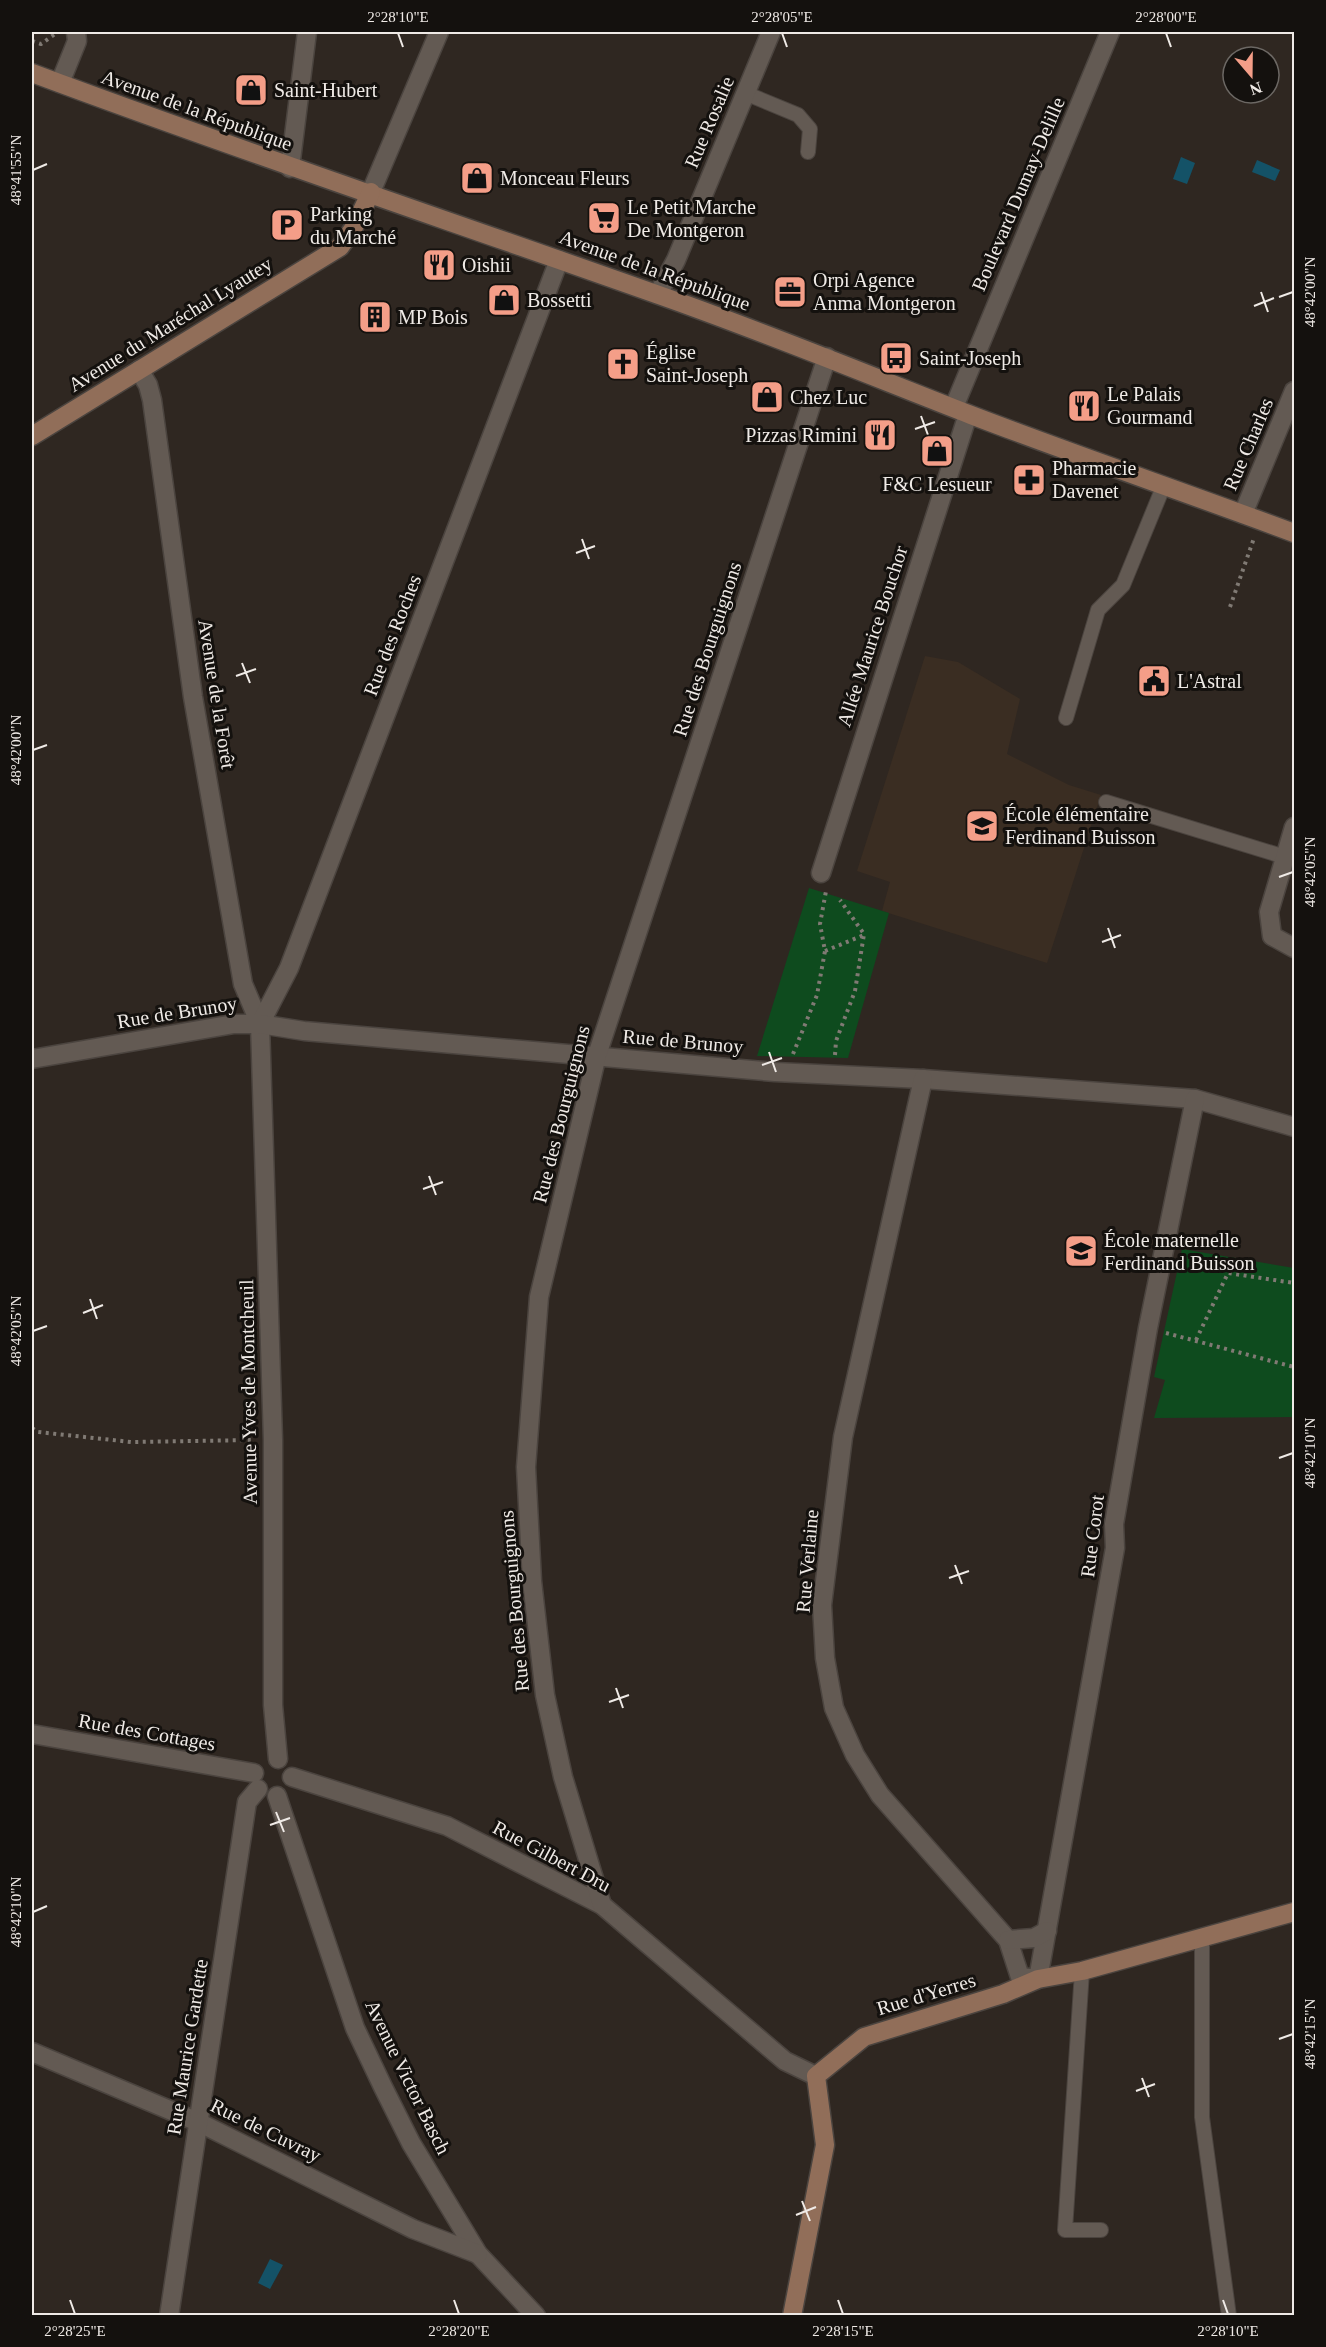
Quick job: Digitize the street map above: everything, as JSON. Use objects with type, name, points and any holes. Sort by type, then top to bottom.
[{"type":"main road","name":"Avenue de la République","points":[[32,73],[290,168],[371,192],[658,294],[961,410],[1294,533]]},
{"type":"main road","name":"Avenue du Maréchal Lyautey","points":[[32,436],[340,247],[353,229],[371,192]]},
{"type":"main road","name":"Rue d'Yerres","points":[[816,2076],[864,2037],[1004,1994],[1038,1980],[1082,1971],[1294,1912]]},
{"type":"main road","points":[[792,2316],[825,2145],[816,2076]]},
{"type":"street","points":[[60,83],[77,41],[76,32]]},
{"type":"street","points":[[290,168],[307,32]]},
{"type":"street","points":[[371,192],[439,32]]},
{"type":"street","name":"Rue Rosalie","points":[[658,294],[676,260],[771,32]]},
{"type":"street","name":"Boulevard Dumay-Delille","points":[[961,410],[1110,32]]},
{"type":"street","name":"Rue des Roches","points":[[260,1024],[293,957],[559,260]]},
{"type":"street","name":"Rue des Bourguignons","points":[[602,1905],[564,1777],[545,1695],[532,1581],[526,1467],[539,1296],[597,1055],[827,357]]},
{"type":"street","name":"Avenue de la Forêt","points":[[139,370],[148,385],[152,400],[193,697],[243,984],[260,1024]]},
{"type":"street","name":"Rue Charles","points":[[1243,514],[1294,391]]},
{"type":"street","name":"Allée Maurice Bouchor","points":[[822,869],[961,410]]},
{"type":"street","points":[[1294,827],[1269,912],[1272,936],[1294,948]]},
{"type":"street","name":"Rue de Brunoy","points":[[32,1059],[207,1027],[260,1024],[304,1031],[792,1073],[923,1079],[1196,1098],[1294,1127]]},
{"type":"street","name":"Avenue Yves de Montcheuil","points":[[260,1024],[273,1440],[273,1705],[278,1759]]},
{"type":"street","name":"Rue Verlaine","points":[[923,1079],[843,1437],[822,1605],[825,1658],[834,1708],[855,1755],[880,1796],[1008,1940],[1020,1977],[1038,1980]]},
{"type":"street","name":"Rue Corot","points":[[1038,1980],[1115,1548],[1114,1524],[1148,1328],[1196,1098]]},
{"type":"street","name":"Rue des Cottages","points":[[32,1734],[256,1781]]},
{"type":"street","points":[[278,1759],[288,1766],[292,1777],[288,1790],[277,1796],[266,1796],[256,1781],[261,1763],[278,1759]]},
{"type":"street","name":"Rue Gilbert Dru","points":[[292,1777],[447,1826],[602,1905],[785,2061],[816,2076]]},
{"type":"street","name":"Rue Maurice Gardette","points":[[169,2316],[248,1802],[256,1781]]},
{"type":"street","name":"Avenue Victor Basch","points":[[277,1796],[354,2028],[411,2143],[478,2254],[536,2316]]},
{"type":"street","points":[[1008,1940],[1034,1938],[1047,1931]]},
{"type":"street","name":"Rue de Cuvray","points":[[32,2052],[198,2122],[413,2229],[478,2254]]},
{"type":"lane","points":[[745,93],[798,115],[810,129],[808,152]]},
{"type":"lane","points":[[1066,718],[1098,610],[1123,585],[1164,484]]},
{"type":"lane","points":[[1106,802],[1285,857]]},
{"type":"lane","points":[[1202,1936],[1202,2117],[1229,2316]]},
{"type":"lane","points":[[1082,1971],[1065,2230],[1101,2230]]},
{"type":"path","points":[[32,41],[41,44],[50,40],[57,32]]},
{"type":"path","points":[[1230,607],[1261,521]]},
{"type":"path","points":[[792,1073],[793,1054],[817,995],[825,951],[820,924],[830,874],[822,869]]},
{"type":"path","points":[[832,1075],[836,1041],[855,991],[864,934],[840,900]]},
{"type":"path","points":[[825,951],[864,934]]},
{"type":"path","points":[[1196,1340],[1228,1273],[1294,1283]]},
{"type":"path","points":[[1148,1328],[1294,1367]]},
{"type":"path","points":[[32,1428],[38,1432],[131,1442],[273,1440]]},
{"type":"shaded area","name":"École élémentaire Ferdinand Buisson","points":[[925,656],[958,662],[1020,699],[1007,754],[1069,785],[1101,795],[1047,963],[882,911],[890,882],[857,871]]},
{"type":"green space","points":[[809,888],[889,913],[848,1058],[757,1056]]},
{"type":"green space","points":[[1182,1249],[1294,1268],[1294,1417],[1154,1418],[1165,1380],[1154,1377]]},
{"type":"water","points":[[1181,157],[1195,163],[1187,184],[1173,179]]},
{"type":"water","points":[[1257,160],[1280,170],[1275,181],[1252,172]]},
{"type":"water","points":[[270,2259],[283,2265],[270,2289],[258,2283]]},
{"type":"place","name":"Saint-Hubert","points":[[251,90]]},
{"type":"place","name":"Monceau Fleurs","points":[[477,178]]},
{"type":"place","name":"Le Petit Marche De Montgeron","points":[[604,218]]},
{"type":"place","name":"Parking du Marché","points":[[287,225]]},
{"type":"place","name":"Oishii","points":[[439,265]]},
{"type":"place","name":"Orpi Agence Anma Montgeron","points":[[790,292]]},
{"type":"place","name":"Bossetti","points":[[504,300]]},
{"type":"place","name":"MP Bois","points":[[375,317]]},
{"type":"place","name":"Saint-Joseph","points":[[896,358]]},
{"type":"place","name":"Église Saint-Joseph","points":[[623,364]]},
{"type":"place","name":"Chez Luc","points":[[767,397]]},
{"type":"place","name":"Le Palais Gourmand","points":[[1084,406]]},
{"type":"place","name":"Pizzas Rimini","points":[[880,435]]},
{"type":"place","name":"F&C Lesueur","points":[[937,451]]},
{"type":"place","name":"Pharmacie Davenet","points":[[1029,480]]},
{"type":"place","name":"L'Astral","points":[[1154,681]]},
{"type":"place","name":"École élémentaire Ferdinand Buisson","points":[[982,826]]},
{"type":"place","name":"École maternelle Ferdinand Buisson","points":[[1081,1251]]}]
